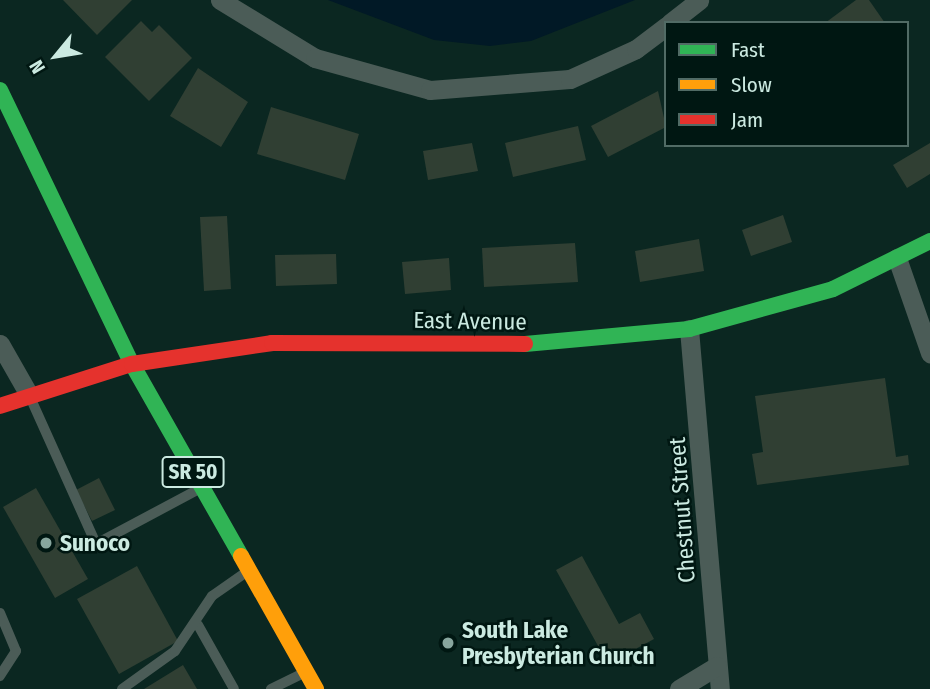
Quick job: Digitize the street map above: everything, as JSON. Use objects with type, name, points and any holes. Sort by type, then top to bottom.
[{"type":"main road","name":"SR 50","points":[[0,90],[132,364],[316,689]]},
{"type":"main road","name":"East Avenue","points":[[0,406],[28,394],[132,364],[272,343],[556,344],[689,328],[833,289],[930,241]]},
{"type":"street","points":[[220,0],[315,58],[430,90],[570,79],[636,49],[664,27]]},
{"type":"street","points":[[672,21],[699,0]]},
{"type":"street","points":[[897,258],[930,353]]},
{"type":"street","name":"Chestnut Street","points":[[689,328],[720,689]]},
{"type":"street","points":[[0,344],[28,394]]},
{"type":"street","points":[[679,689],[718,666]]},
{"type":"lane","points":[[28,394],[96,544],[201,488]]},
{"type":"lane","points":[[122,689],[198,625],[212,596],[248,571]]},
{"type":"lane","points":[[0,613],[16,652],[0,676]]},
{"type":"lane","points":[[198,625],[234,689]]},
{"type":"lane","points":[[271,689],[306,672]]},
{"type":"water","points":[[328,0],[635,0],[531,41],[490,46],[434,40]]},
{"type":"building","points":[[63,0],[132,0],[97,35]]},
{"type":"building","points":[[856,0],[869,0],[884,21],[828,21]]},
{"type":"building","points":[[141,21],[152,32],[159,25],[192,58],[149,101],[105,57]]},
{"type":"building","points":[[198,68],[248,102],[221,147],[170,116]]},
{"type":"building","points":[[658,91],[664,128],[608,157],[591,126]]},
{"type":"building","points":[[271,107],[359,134],[345,180],[257,154]]},
{"type":"building","points":[[578,126],[586,160],[513,177],[505,143]]},
{"type":"building","points":[[472,143],[478,171],[428,180],[423,151]]},
{"type":"building","points":[[930,143],[930,174],[907,188],[893,165]]},
{"type":"building","points":[[783,215],[792,242],[751,256],[742,230]]},
{"type":"building","points":[[227,216],[231,289],[204,291],[200,217]]},
{"type":"building","points":[[699,239],[704,271],[640,282],[635,251]]},
{"type":"building","points":[[575,243],[578,282],[484,287],[482,248]]},
{"type":"building","points":[[336,254],[337,284],[276,286],[275,255]]},
{"type":"building","points":[[449,258],[451,290],[405,294],[402,262]]},
{"type":"building","points":[[885,378],[896,457],[908,455],[909,465],[757,485],[752,454],[763,452],[755,396]]},
{"type":"building","points":[[99,478],[115,510],[92,521],[76,490]]},
{"type":"building","name":"Sunoco","points":[[36,488],[88,579],[55,598],[3,507]]},
{"type":"building","points":[[582,556],[619,624],[640,613],[654,639],[608,664],[556,570]]},
{"type":"building","points":[[137,566],[178,641],[119,674],[77,599]]},
{"type":"building","points":[[183,665],[197,689],[144,689]]},
{"type":"traffic: fast","points":[[0,90],[132,364],[241,556]]},
{"type":"traffic: fast","points":[[525,344],[689,329],[833,289],[930,241]]},
{"type":"traffic: slow","points":[[241,556],[316,689]]},
{"type":"traffic: jam","points":[[0,406],[132,364],[272,343],[525,344]]},
{"type":"place","name":"Sunoco","points":[[46,543]]},
{"type":"place","name":"South Lake Presbyterian Church","points":[[448,643]]}]
